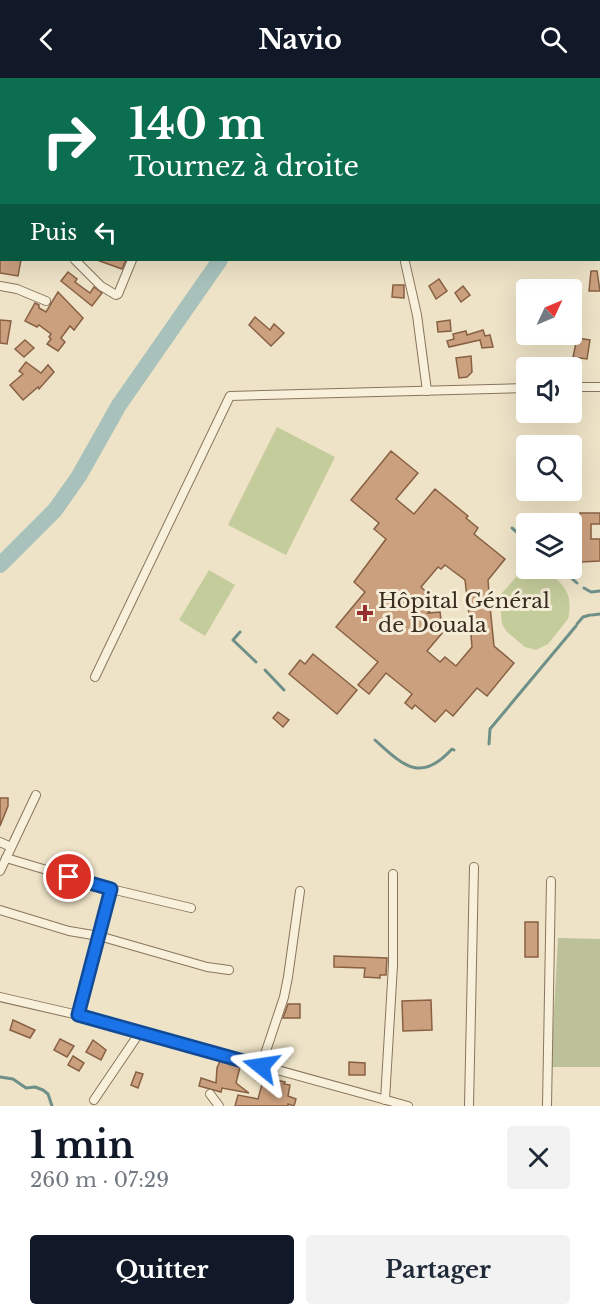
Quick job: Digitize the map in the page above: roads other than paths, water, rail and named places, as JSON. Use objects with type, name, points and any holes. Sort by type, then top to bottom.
[{"type":"street","points":[[76,261],[101,286],[116,295],[132,261]]},
{"type":"street","points":[[405,262],[417,315],[427,391]]},
{"type":"street","points":[[0,285],[46,301]]},
{"type":"street","points":[[582,387],[600,387]]},
{"type":"street","points":[[95,677],[230,396],[516,388]]},
{"type":"street","points":[[0,871],[36,795]]},
{"type":"street","points":[[0,842],[11,847]]},
{"type":"street","points":[[6,858],[111,889],[191,908]]},
{"type":"street","points":[[469,1106],[474,867]]},
{"type":"street","points":[[385,1100],[393,965],[393,874]]},
{"type":"street","points":[[547,1106],[551,881]]},
{"type":"street","points":[[78,1015],[111,889]]},
{"type":"street","points":[[261,1066],[284,997],[300,891]]},
{"type":"street","points":[[0,910],[69,931],[99,936],[207,967],[229,970]]},
{"type":"street","points":[[0,997],[78,1015],[408,1106]]},
{"type":"street","points":[[94,1100],[140,1032]]},
{"type":"street","points":[[210,1094],[219,1106]]},
{"type":"waterway","points":[[0,565],[55,510],[79,476],[119,405],[219,261]]},
{"type":"waterway","points":[[512,528],[516,531]]},
{"type":"waterway","points":[[572,579],[577,583]]},
{"type":"waterway","points":[[584,588],[591,592],[600,591]]},
{"type":"waterway","points":[[592,615],[600,614]]},
{"type":"waterway","points":[[577,624],[583,617],[590,615]]},
{"type":"waterway","points":[[489,744],[490,729],[576,626]]},
{"type":"waterway","points":[[240,632],[233,640],[256,662]]},
{"type":"waterway","points":[[265,670],[284,690]]},
{"type":"waterway","points":[[375,740],[394,757],[412,767],[430,766],[441,760],[452,749],[454,750]]},
{"type":"waterway","points":[[0,1077],[13,1079],[26,1088],[35,1087],[43,1090],[48,1094],[52,1106]]},
{"type":"place","name":"Hôpital Général de Douala","points":[[365,613]]}]
